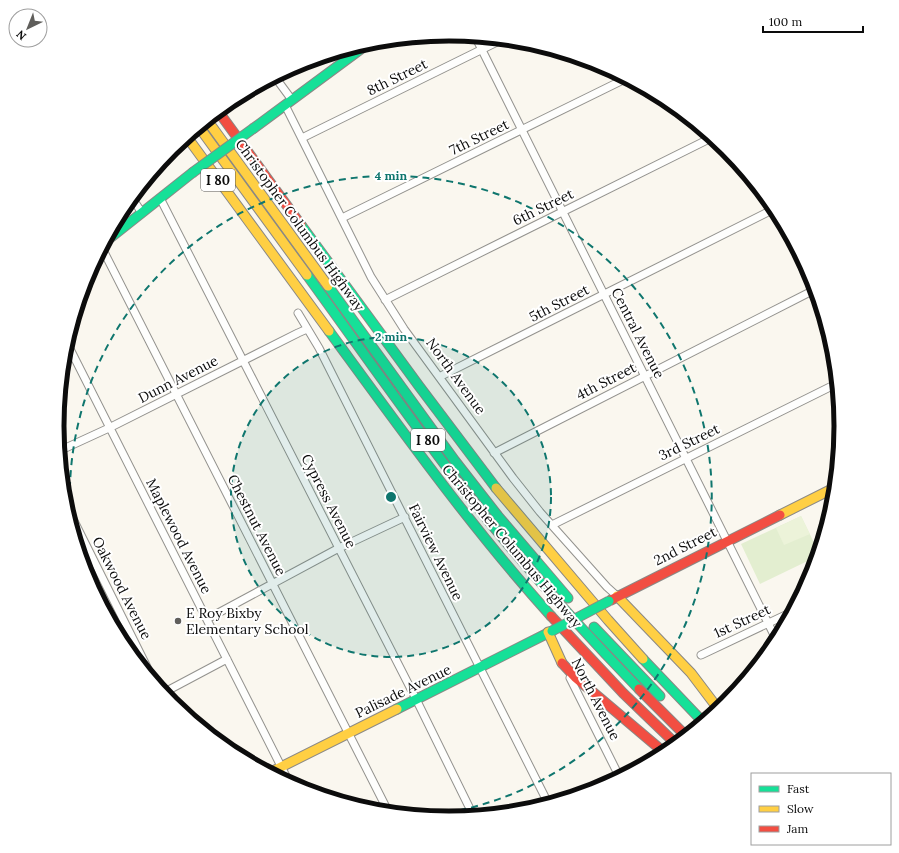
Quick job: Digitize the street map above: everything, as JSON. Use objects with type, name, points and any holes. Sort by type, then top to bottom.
[{"type":"main road","points":[[117,232],[192,173],[288,103],[345,56]]},
{"type":"main road","name":"Christopher Columbus Highway","points":[[222,116],[419,386],[502,495],[599,610],[700,720]]},
{"type":"main road","name":"Christopher Columbus Highway","points":[[210,125],[460,467],[508,528],[576,607],[668,705]]},
{"type":"main road","name":"Christopher Columbus Highway","points":[[202,131],[475,504],[571,616],[632,682],[683,733]]},
{"type":"main road","name":"Christopher Columbus Highway","points":[[190,141],[473,524],[535,598],[583,652],[672,741]]},
{"type":"main road","name":"2nd Street","points":[[550,631],[830,490]]},
{"type":"main road","points":[[613,599],[685,666],[716,705]]},
{"type":"main road","name":"Palisade Avenue","points":[[275,770],[550,631]]},
{"type":"main road","name":"North Avenue","points":[[550,631],[562,663]]},
{"type":"main road","points":[[562,663],[575,676],[660,749]]},
{"type":"street","name":"Central Avenue","points":[[478,42],[774,634]]},
{"type":"street","name":"8th Street","points":[[302,138],[494,44]]},
{"type":"street","name":"7th Street","points":[[342,218],[620,81]]},
{"type":"street","name":"North Avenue","points":[[277,82],[288,103],[302,138],[385,300],[404,329],[494,453],[552,525],[607,587],[613,599]]},
{"type":"street","name":"6th Street","points":[[385,300],[707,140]]},
{"type":"street","name":"Cypress Avenue","points":[[160,198],[416,699],[471,811]]},
{"type":"street","points":[[136,203],[142,212]]},
{"type":"street","name":"5th Street","points":[[439,377],[769,211]]},
{"type":"street","name":"Chestnut Avenue","points":[[105,254],[386,807]]},
{"type":"street","name":"4th Street","points":[[494,453],[811,292]]},
{"type":"street","name":"Fairview Avenue","points":[[298,313],[319,348],[479,668],[547,800]]},
{"type":"street","name":"Dunn Avenue","points":[[65,448],[109,428],[308,329]]},
{"type":"street","name":"Maplewood Avenue","points":[[71,351],[285,775]]},
{"type":"street","name":"3rd Street","points":[[552,525],[833,386]]},
{"type":"street","points":[[207,619],[339,548],[404,517]]},
{"type":"street","name":"Oakwood Avenue","points":[[79,532],[144,660]]},
{"type":"street","name":"1st Street","points":[[701,655],[785,615]]},
{"type":"street","points":[[169,690],[227,659]]},
{"type":"street","name":"North Avenue","points":[[562,663],[618,773]]},
{"type":"green space","points":[[801,516],[816,547],[812,559],[760,584],[741,544]]},
{"type":"green space","points":[[801,516],[810,534],[784,545],[776,528]]},
{"type":"traffic: fast","points":[[254,128],[356,52]]},
{"type":"traffic: fast","points":[[192,173],[254,128]]},
{"type":"traffic: fast","points":[[117,233],[192,173]]},
{"type":"traffic: fast","points":[[301,225],[496,488]]},
{"type":"traffic: fast","points":[[307,275],[422,434],[503,539],[592,640],[639,689]]},
{"type":"traffic: fast","points":[[328,286],[455,461],[498,516],[568,598]]},
{"type":"traffic: fast","points":[[329,331],[464,512],[551,616]]},
{"type":"traffic: fast","points":[[552,631],[609,601]]},
{"type":"traffic: fast","points":[[594,627],[660,696]]},
{"type":"traffic: fast","points":[[397,709],[552,631]]},
{"type":"traffic: fast","points":[[643,659],[700,719]]},
{"type":"traffic: slow","points":[[210,125],[328,286]]},
{"type":"traffic: slow","points":[[202,131],[307,275]]},
{"type":"traffic: slow","points":[[190,141],[329,331]]},
{"type":"traffic: slow","points":[[496,488],[643,659]]},
{"type":"traffic: slow","points":[[780,515],[830,490]]},
{"type":"traffic: slow","points":[[617,596],[691,673],[715,705]]},
{"type":"traffic: slow","points":[[548,632],[562,663]]},
{"type":"traffic: slow","points":[[275,770],[397,709]]},
{"type":"traffic: jam","points":[[222,116],[301,225]]},
{"type":"traffic: jam","points":[[611,600],[780,515]]},
{"type":"traffic: jam","points":[[551,616],[623,693],[672,741]]},
{"type":"traffic: jam","points":[[562,663],[575,677],[660,749]]},
{"type":"traffic: jam","points":[[639,689],[683,733]]},
{"type":"place","name":"E Roy Bixby Elementary School","points":[[178,621]]}]
